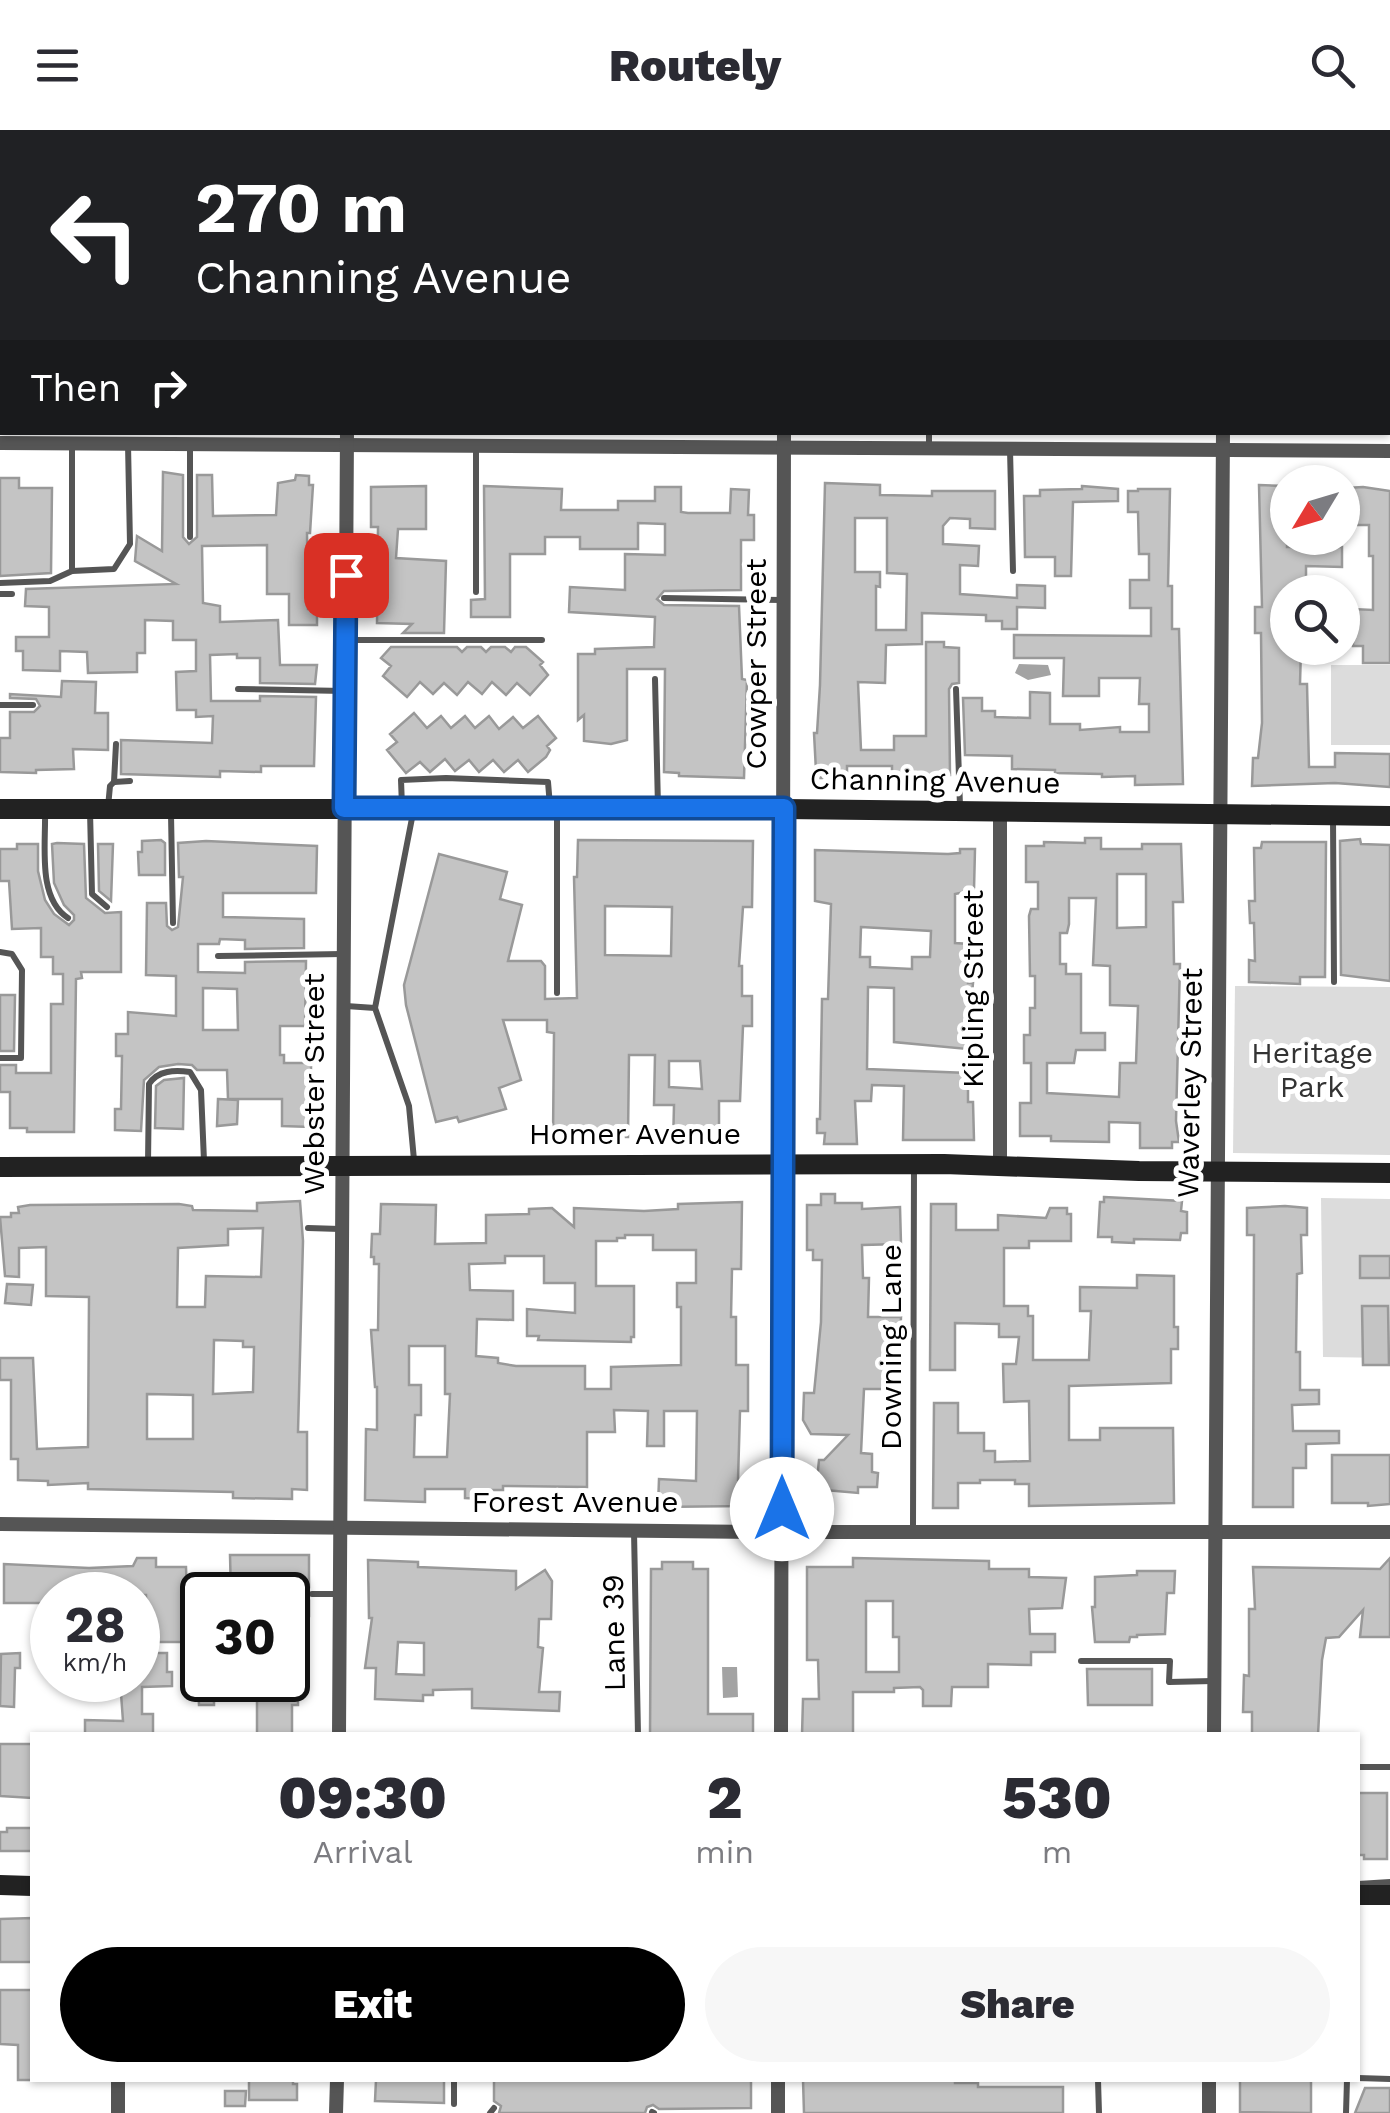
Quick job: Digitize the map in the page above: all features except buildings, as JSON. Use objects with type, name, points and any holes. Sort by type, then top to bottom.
[{"type":"street","name":"Waverley Street","points":[[1214,1732],[1223,435]]},
{"type":"street","points":[[0,443],[190,444],[347,438],[476,446],[517,439],[929,440],[1010,448],[1390,452]]},
{"type":"street","name":"Webster Street","points":[[339,1732],[347,438]]},
{"type":"street","name":"Cowper Street","points":[[781,1732],[784,440]]},
{"type":"street","name":"Channing Avenue","points":[[0,808],[784,808],[1390,816]]},
{"type":"street","name":"Kipling Street","points":[[1000,813],[1000,1164]]},
{"type":"street","name":"Homer Avenue","points":[[0,1166],[1000,1164],[1390,1173]]},
{"type":"street","name":"Forest Avenue","points":[[0,1524],[782,1532],[1390,1532]]},
{"type":"street","points":[[0,1885],[30,1886]]},
{"type":"street","points":[[1360,1895],[1390,1895]]},
{"type":"street","points":[[118,2113],[123,2082]]},
{"type":"street","points":[[336,2113],[337,2082]]},
{"type":"street","points":[[778,2082],[778,2113]]},
{"type":"street","points":[[1209,2082],[1209,2113]]},
{"type":"lane","points":[[72,444],[72,571]]},
{"type":"lane","points":[[0,583],[50,581],[72,571],[114,569],[130,544],[128,444]]},
{"type":"lane","points":[[190,444],[190,537]]},
{"type":"lane","points":[[476,446],[476,592]]},
{"type":"lane","points":[[1010,448],[1013,570]]},
{"type":"lane","points":[[0,594],[12,594]]},
{"type":"lane","points":[[664,598],[784,600]]},
{"type":"lane","points":[[346,640],[542,640]]},
{"type":"lane","points":[[655,679],[658,808]]},
{"type":"lane","points":[[238,689],[345,691]]},
{"type":"lane","points":[[956,689],[960,812]]},
{"type":"lane","points":[[0,706],[34,704]]},
{"type":"lane","points":[[107,907],[92,894],[99,808],[114,782],[116,744]]},
{"type":"lane","points":[[414,1166],[409,1106],[374,1008],[412,828],[401,780],[548,782],[554,808],[557,993]]},
{"type":"lane","points":[[114,782],[130,781]]},
{"type":"lane","points":[[45,808],[48,891],[58,912],[68,918]]},
{"type":"lane","points":[[172,808],[173,923]]},
{"type":"lane","points":[[1333,816],[1334,982]]},
{"type":"lane","points":[[0,952],[12,954],[22,970],[21,1058],[0,1058]]},
{"type":"lane","points":[[218,956],[343,954]]},
{"type":"lane","points":[[342,1006],[374,1008]]},
{"type":"lane","points":[[148,1168],[149,1084],[160,1074],[179,1070],[190,1072],[200,1090],[204,1168]]},
{"type":"lane","name":"Downing Lane","points":[[913,1531],[914,1164]]},
{"type":"lane","points":[[308,1228],[341,1229]]},
{"type":"lane","name":"Lane 39","points":[[634,1530],[638,1732]]},
{"type":"lane","points":[[312,1594],[339,1594]]},
{"type":"lane","points":[[1081,1661],[1170,1661],[1169,1682],[1214,1681]]},
{"type":"lane","points":[[1360,1767],[1390,1767]]},
{"type":"lane","points":[[1360,1884],[1390,1882]]},
{"type":"lane","points":[[1360,2078],[1390,2079]]},
{"type":"lane","points":[[454,2082],[454,2104]]},
{"type":"lane","points":[[1098,2082],[1098,2113]]},
{"type":"lane","points":[[1346,2113],[1347,2082]]},
{"type":"green space","points":[[1331,665],[1390,665],[1390,745],[1331,745]]},
{"type":"green space","name":"Heritage Park","points":[[1235,986],[1390,987],[1390,1155],[1233,1153]]},
{"type":"green space","points":[[1321,1198],[1390,1199],[1390,1358],[1323,1357]]},
{"type":"shaded area","points":[[1019,664],[1048,665],[1051,675],[1028,680],[1015,673]]},
{"type":"shaded area","points":[[722,1667],[737,1667],[738,1697],[723,1698]]},
{"type":"route","points":[[346,575],[344,808],[784,808],[782,1509]]}]
